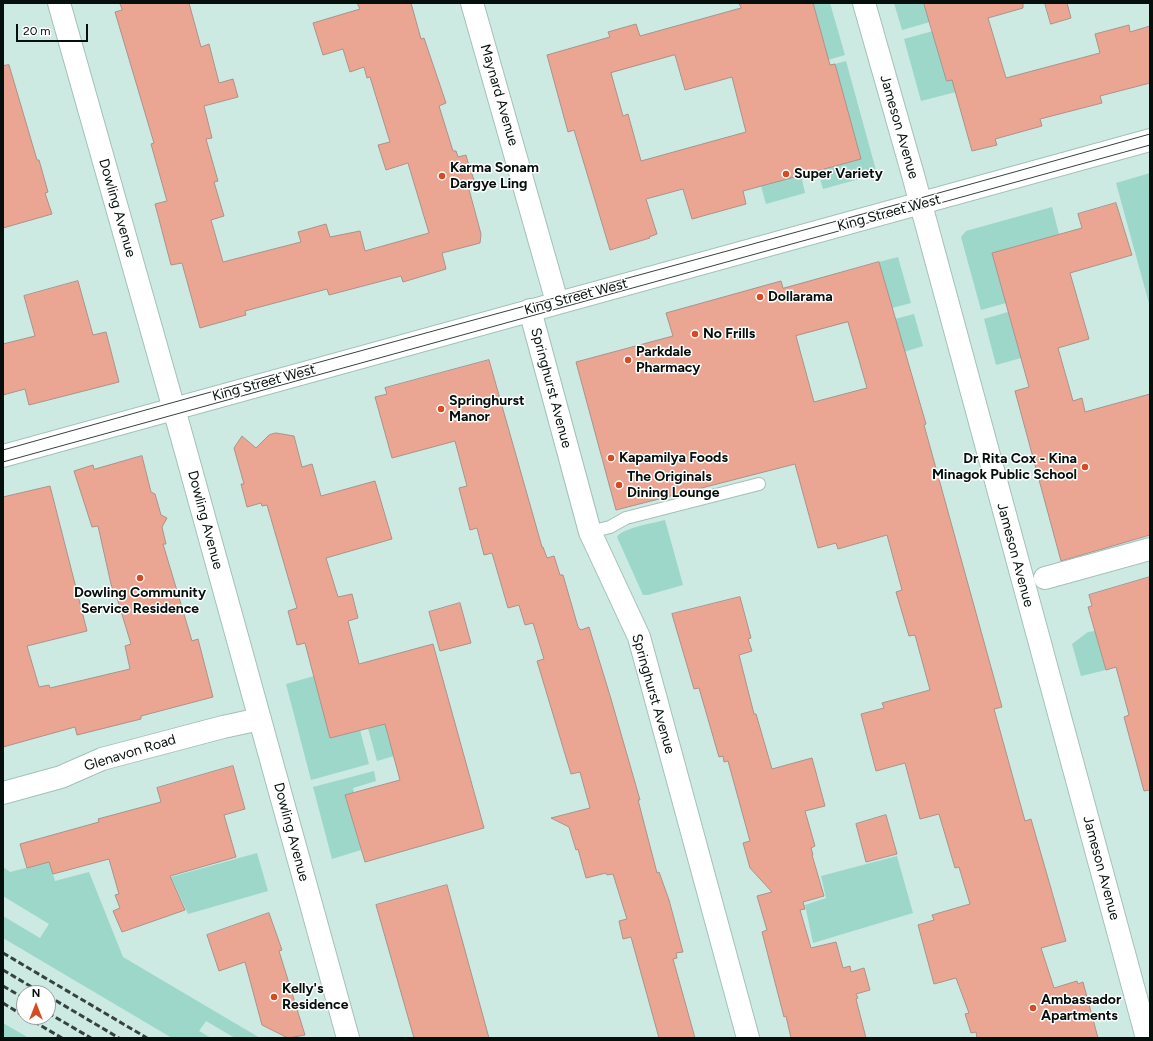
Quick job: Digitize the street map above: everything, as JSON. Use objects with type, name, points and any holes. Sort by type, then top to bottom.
[{"type":"street","name":"Dowling Avenue","points":[[59,3],[174,408],[348,1038]]},
{"type":"street","name":"Maynard Avenue","points":[[472,3],[557,302]]},
{"type":"street","name":"Jameson Avenue","points":[[864,3],[1147,1038]]},
{"type":"street","name":"King Street West","points":[[3,456],[557,302],[920,205],[1150,140]]},
{"type":"street","name":"Springhurst Avenue","points":[[530,310],[590,532],[639,637],[748,1038]]},
{"type":"street","points":[[1045,578],[1150,549]]},
{"type":"street","name":"Glenavon Road","points":[[3,793],[61,777],[102,759],[223,727],[260,719]]},
{"type":"lane","points":[[590,532],[610,527],[626,518],[759,484]]},
{"type":"green space","points":[[813,3],[830,3],[845,55],[821,62],[826,50]]},
{"type":"green space","points":[[894,3],[925,3],[930,22],[902,30]]},
{"type":"green space","points":[[933,31],[947,81],[968,75],[956,92],[921,101],[904,39]]},
{"type":"green space","points":[[846,61],[877,174],[823,189],[818,171],[860,159],[835,64]]},
{"type":"green space","points":[[1150,173],[1150,307],[1116,183]]},
{"type":"green space","points":[[801,175],[805,193],[766,204],[761,186]]},
{"type":"green space","points":[[1052,207],[1059,234],[992,253],[1006,303],[981,310],[961,237],[966,231]]},
{"type":"green space","points":[[898,257],[911,303],[892,308],[879,262]]},
{"type":"green space","points":[[1008,312],[1021,358],[996,365],[984,319]]},
{"type":"green space","points":[[914,314],[923,346],[904,352],[895,319]]},
{"type":"green space","points":[[665,520],[683,585],[648,595],[643,595],[617,537],[631,528]]},
{"type":"green space","points":[[1095,631],[1106,670],[1081,676],[1072,644],[1088,632]]},
{"type":"green space","points":[[314,676],[330,738],[360,730],[369,764],[311,780],[286,684]]},
{"type":"green space","points":[[385,723],[394,756],[377,761],[368,728]]},
{"type":"green space","points":[[374,771],[376,781],[353,788],[354,793],[345,795],[361,850],[332,859],[313,787]]},
{"type":"green space","points":[[257,853],[268,891],[188,914],[171,877]]},
{"type":"green space","points":[[897,856],[913,913],[813,943],[805,905],[826,898],[821,876]]},
{"type":"green space","points":[[49,862],[55,881],[89,872],[123,957],[260,1038],[235,1038],[206,1021],[199,1031],[211,1038],[172,1038],[3,938],[3,916],[40,938],[49,924],[3,896],[3,867],[10,872]]},
{"type":"green space","points":[[3,1023],[29,1038],[3,1038]]},
{"type":"building","points":[[120,3],[189,3],[201,47],[209,44],[219,83],[233,79],[238,97],[204,106],[212,138],[206,139],[218,181],[214,182],[224,216],[211,220],[223,262],[301,242],[298,232],[326,224],[330,237],[360,231],[365,251],[429,233],[408,163],[386,170],[378,145],[390,142],[370,77],[367,78],[364,67],[350,72],[343,49],[323,55],[313,23],[360,9],[357,3],[411,3],[421,39],[424,38],[446,103],[439,106],[453,151],[456,151],[458,157],[466,155],[474,180],[467,182],[481,234],[480,243],[442,253],[446,269],[403,282],[401,276],[329,295],[327,289],[245,311],[246,315],[200,328],[182,263],[171,265],[155,204],[167,201],[151,144],[154,143],[115,12],[122,10]]},
{"type":"building","points":[[739,3],[813,3],[830,65],[835,64],[861,159],[743,191],[746,204],[692,219],[683,189],[646,199],[657,234],[649,237],[650,238],[610,250],[574,130],[568,132],[547,55],[610,37],[608,32],[636,24],[640,36],[741,8]],"holes":[[[675,55],[685,90],[732,77],[746,132],[641,161],[628,114],[623,116],[611,73]]]},
{"type":"building","points":[[924,3],[1023,3],[1023,8],[988,18],[1006,78],[1100,53],[1095,34],[1129,25],[1130,32],[1150,26],[1150,83],[1100,96],[1102,103],[1040,119],[1042,126],[995,139],[997,145],[972,151],[952,80],[947,81]]},
{"type":"building","points":[[1045,3],[1067,3],[1071,18],[1051,24]]},
{"type":"building","points":[[9,65],[37,160],[39,160],[48,192],[45,193],[52,214],[3,228],[3,66]]},
{"type":"building","name":"Dr Rita Cox - Kina Minagok Public School","points":[[1116,203],[1132,255],[1070,273],[1089,339],[1058,348],[1073,401],[1082,398],[1085,412],[1150,394],[1150,535],[1061,561],[1015,391],[1029,387],[992,253],[1082,228],[1078,214]]},
{"type":"building","points":[[879,262],[926,424],[924,425],[1002,707],[994,709],[1025,821],[1031,819],[1066,941],[1041,948],[1054,988],[1077,981],[1078,984],[1083,982],[1098,1038],[977,1038],[976,1032],[971,1033],[965,1014],[969,1013],[956,978],[934,984],[918,925],[934,920],[932,915],[970,904],[959,867],[955,868],[939,814],[920,819],[905,763],[876,771],[861,714],[884,708],[882,703],[930,690],[915,635],[909,636],[896,592],[902,590],[887,535],[838,549],[836,543],[818,548],[795,464],[616,510],[576,362],[673,336],[666,313],[781,281],[783,288]],"holes":[[[848,322],[867,388],[814,402],[796,336]]]},
{"type":"building","points":[[78,281],[93,335],[106,332],[119,382],[29,405],[25,389],[3,395],[3,344],[35,336],[24,296]]},
{"type":"building","points":[[489,360],[542,547],[547,558],[554,556],[560,575],[563,575],[578,627],[581,630],[589,627],[611,699],[640,800],[638,800],[657,873],[659,872],[669,900],[683,952],[676,953],[677,958],[673,959],[695,1038],[659,1038],[631,937],[623,939],[619,921],[627,919],[613,874],[607,875],[606,873],[586,878],[578,849],[576,850],[569,827],[551,818],[590,808],[580,772],[571,774],[537,661],[544,659],[533,623],[525,625],[519,605],[508,608],[492,553],[484,555],[477,528],[470,530],[459,488],[467,486],[455,441],[392,458],[375,397],[387,394],[385,388]]},
{"type":"building","points":[[276,433],[294,436],[302,467],[312,464],[321,496],[375,481],[392,539],[326,558],[338,597],[352,594],[358,618],[348,621],[359,664],[433,644],[484,828],[365,862],[345,795],[400,780],[385,724],[330,738],[305,643],[297,645],[288,611],[297,608],[267,505],[262,506],[261,503],[247,507],[241,484],[244,484],[234,448],[242,436],[256,448],[269,435]]},
{"type":"building","points":[[142,456],[151,492],[155,494],[161,515],[167,518],[162,527],[166,544],[163,544],[192,641],[198,639],[213,697],[141,716],[141,719],[77,735],[75,727],[3,747],[3,497],[50,486],[87,631],[27,646],[39,687],[49,685],[50,688],[130,669],[125,646],[131,644],[117,598],[116,599],[111,584],[98,526],[92,527],[74,471],[93,465],[94,469]]},
{"type":"building","points":[[1150,577],[1150,790],[1144,791],[1124,717],[1129,715],[1116,667],[1106,670],[1088,607],[1092,606],[1089,595]]},
{"type":"building","points":[[740,597],[751,638],[748,639],[752,651],[739,655],[754,714],[756,714],[772,769],[812,758],[825,806],[805,811],[815,846],[811,848],[812,855],[824,896],[803,902],[805,909],[800,910],[811,948],[836,942],[843,968],[850,966],[851,972],[864,968],[870,990],[856,994],[858,998],[856,999],[866,1038],[791,1038],[786,1016],[784,1017],[762,932],[767,930],[757,896],[772,892],[750,868],[743,843],[750,841],[728,761],[724,762],[723,756],[719,757],[699,688],[694,689],[672,614]]},
{"type":"building","points":[[460,603],[471,643],[440,651],[429,612]]},
{"type":"building","points":[[233,766],[245,809],[224,815],[236,857],[170,876],[185,910],[122,932],[113,911],[120,908],[115,895],[119,894],[109,859],[53,874],[49,862],[27,868],[20,844],[99,822],[98,819],[161,802],[157,788]]},
{"type":"building","points":[[886,815],[897,854],[866,862],[856,824]]},
{"type":"building","points":[[447,885],[489,1038],[414,1038],[376,905]]},
{"type":"building","points":[[269,913],[282,950],[279,951],[305,1035],[288,1038],[262,1025],[245,962],[219,971],[207,935]]},
{"type":"tram line","points":[[3,450],[1150,134]]},
{"type":"tram line","points":[[3,462],[1150,145]]},
{"type":"railway","points":[[3,953],[147,1038]]},
{"type":"railway","points":[[3,970],[28,985]]},
{"type":"railway","points":[[3,986],[16,993]]},
{"type":"railway","points":[[56,1001],[119,1038]]},
{"type":"railway","points":[[3,1003],[16,1011]]},
{"type":"railway","points":[[56,1018],[91,1038]]},
{"type":"railway","points":[[40,1025],[62,1038]]},
{"type":"place","name":"Super Variety","points":[[786,174]]},
{"type":"place","name":"Karma Sonam Dargye Ling","points":[[442,176]]},
{"type":"place","name":"Dollarama","points":[[760,297]]},
{"type":"place","name":"No Frills","points":[[695,334]]},
{"type":"place","name":"Parkdale Pharmacy","points":[[628,360]]},
{"type":"place","name":"Springhurst Manor","points":[[441,409]]},
{"type":"place","name":"Kapamilya Foods","points":[[611,458]]},
{"type":"place","name":"Dr Rita Cox - Kina Minagok Public School","points":[[1085,467]]},
{"type":"place","name":"The Originals Dining Lounge","points":[[619,485]]},
{"type":"place","name":"Dowling Community Service Residence","points":[[140,578]]},
{"type":"place","name":"Kelly's Residence","points":[[274,997]]},
{"type":"place","name":"Ambassador Apartments","points":[[1033,1008]]}]
